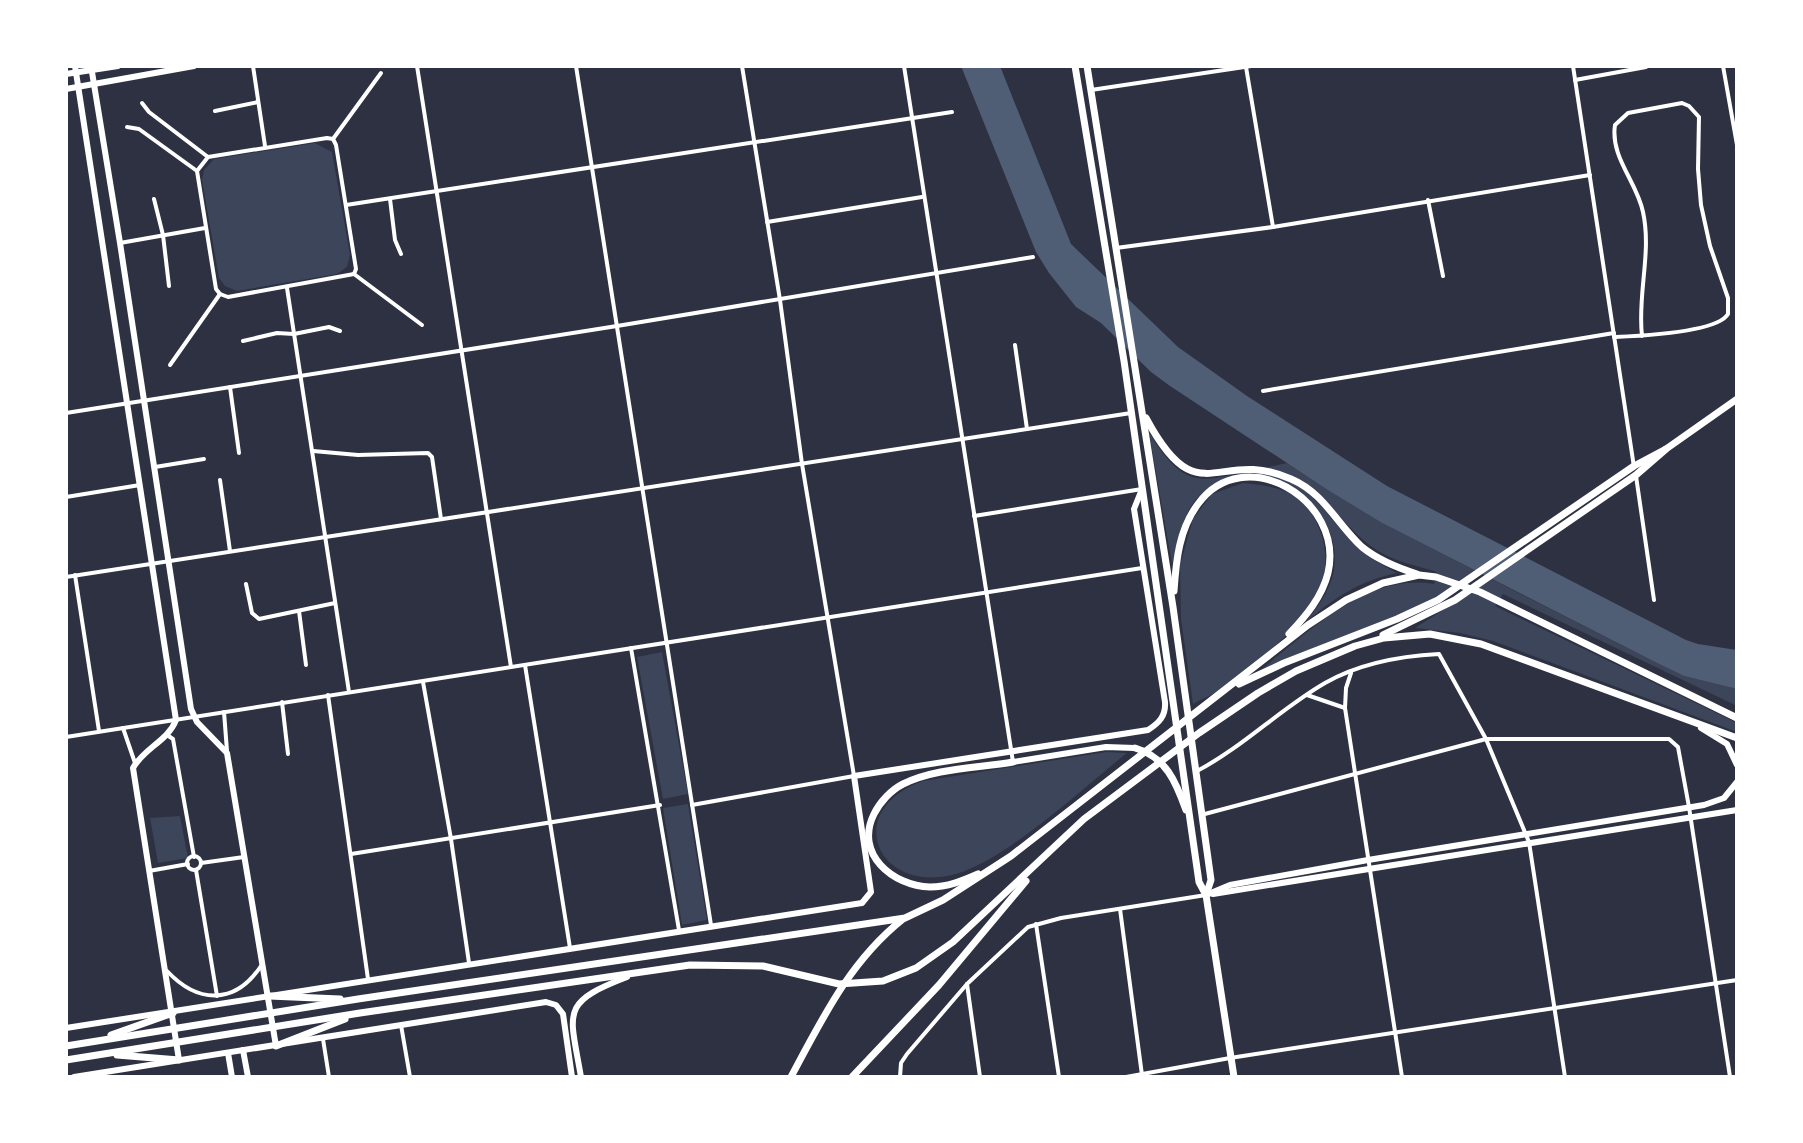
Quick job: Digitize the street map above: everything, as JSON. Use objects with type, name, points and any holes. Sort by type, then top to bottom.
[{"type":"main road","points":[[66,74],[75,69],[118,66]]},
{"type":"main road","points":[[66,89],[194,66]]},
{"type":"main road","points":[[1075,66],[1124,361],[1199,882],[1206,895],[1234,1077]]},
{"type":"main road","points":[[1087,66],[1197,771],[1211,880],[1206,895]]},
{"type":"main road","points":[[91,68],[191,709],[197,722],[227,753],[276,1046]]},
{"type":"main road","points":[[75,69],[176,720],[167,735],[135,763],[133,772],[179,1060]]},
{"type":"main road","points":[[1224,692],[1284,663],[1419,610],[1482,576],[1636,475],[1666,449],[1737,399]]},
{"type":"main road","points":[[1143,411],[1165,451],[1180,467],[1199,474],[1237,469],[1273,473],[1294,480],[1320,498],[1373,555],[1419,575],[1470,587],[1737,718]]},
{"type":"main road","points":[[66,1060],[360,1013],[706,964],[752,964],[850,984],[877,982],[900,975],[940,953],[1084,819],[1227,714],[1276,681],[1429,614],[1482,576],[1519,543],[1634,466],[1666,449]]},
{"type":"main road","points":[[1173,607],[1181,541],[1191,514],[1203,497],[1217,486],[1233,480],[1266,480],[1283,484],[1302,496],[1317,513],[1328,536],[1330,554],[1327,576],[1315,603],[1280,645]]},
{"type":"main road","points":[[66,1028],[711,925],[855,905],[868,898],[870,885],[854,776],[1148,730],[1161,720],[1166,711],[1165,702],[1134,509],[1142,489]]},
{"type":"main road","points":[[791,1077],[834,997],[882,937],[905,918],[943,900],[988,872],[1063,818],[1280,645],[1346,600],[1383,583],[1419,575]]},
{"type":"main road","points":[[1355,646],[1412,634],[1464,639],[1737,738]]},
{"type":"main road","points":[[1694,724],[1727,744],[1737,765]]},
{"type":"main road","points":[[988,872],[946,886],[908,884],[885,871],[874,858],[868,841],[869,827],[879,804],[903,784],[931,775],[1106,747],[1135,748],[1157,758],[1168,768],[1192,827]]},
{"type":"main road","points":[[1206,895],[1230,885],[1719,801],[1728,796],[1737,782]]},
{"type":"main road","points":[[1206,895],[1231,894],[1529,842],[1737,810]]},
{"type":"main road","points":[[852,1077],[939,985],[1049,853]]},
{"type":"main road","points":[[66,1046],[358,999],[905,918]]},
{"type":"main road","points":[[581,1077],[572,1019],[579,1002],[595,989],[641,971]]},
{"type":"main road","points":[[269,996],[358,999]]},
{"type":"main road","points":[[74,1077],[546,1002],[556,1005],[563,1014],[572,1077]]},
{"type":"main road","points":[[94,1041],[173,1013]]},
{"type":"main road","points":[[276,1046],[360,1013]]},
{"type":"main road","points":[[243,1050],[248,1077]]},
{"type":"main road","points":[[228,1053],[232,1077]]},
{"type":"main road","points":[[103,1054],[179,1060]]},
{"type":"street","points":[[253,66],[265,146]]},
{"type":"street","points":[[417,66],[511,667]]},
{"type":"street","points":[[576,66],[711,925]]},
{"type":"street","points":[[692,805],[854,776],[802,464],[780,300],[742,66]]},
{"type":"street","points":[[904,66],[934,275],[1013,762]]},
{"type":"street","points":[[1091,90],[1249,66],[1273,227]]},
{"type":"street","points":[[1573,66],[1654,600]]},
{"type":"street","points":[[1723,66],[1737,145]]},
{"type":"street","points":[[1575,80],[1646,67]]},
{"type":"street","points":[[354,274],[356,269],[333,139],[381,73]]},
{"type":"street","points":[[215,111],[258,102]]},
{"type":"street","points":[[142,103],[149,112],[208,157]]},
{"type":"street","points":[[1263,391],[1614,335],[1642,336],[1719,324],[1728,314],[1728,298],[1710,246],[1701,205],[1699,117],[1682,103],[1628,113],[1615,125],[1614,143],[1640,201],[1646,228],[1642,336]]},
{"type":"street","points":[[346,205],[952,112]]},
{"type":"street","points":[[127,127],[139,129],[197,171],[216,289],[220,294],[228,297],[354,274],[422,325]]},
{"type":"street","points":[[197,171],[208,157],[265,146],[333,139]]},
{"type":"street","points":[[1116,248],[1273,227],[1590,175]]},
{"type":"street","points":[[767,222],[922,197]]},
{"type":"street","points":[[154,199],[163,235],[169,286]]},
{"type":"street","points":[[390,199],[395,240],[401,254]]},
{"type":"street","points":[[1428,200],[1443,276]]},
{"type":"street","points":[[120,243],[206,227]]},
{"type":"street","points":[[66,413],[1033,257]]},
{"type":"street","points":[[287,288],[349,692]]},
{"type":"street","points":[[170,365],[220,294]]},
{"type":"street","points":[[243,341],[277,333],[294,334],[329,327],[340,331]]},
{"type":"street","points":[[1015,345],[1027,429]]},
{"type":"street","points":[[230,387],[239,453]]},
{"type":"street","points":[[66,577],[1131,413]]},
{"type":"street","points":[[313,451],[358,455],[428,453],[432,457],[441,519]]},
{"type":"street","points":[[154,467],[204,459]]},
{"type":"street","points":[[220,480],[230,551]]},
{"type":"street","points":[[66,497],[140,485]]},
{"type":"street","points":[[974,516],[1142,489]]},
{"type":"street","points":[[66,737],[1144,568]]},
{"type":"street","points":[[75,575],[99,732]]},
{"type":"street","points":[[246,584],[252,613],[259,619],[335,603]]},
{"type":"street","points":[[299,611],[306,665]]},
{"type":"street","points":[[631,648],[679,930]]},
{"type":"street","points":[[1197,771],[1219,759],[1328,682],[1381,661],[1439,654],[1486,739],[1529,842],[1565,1077]]},
{"type":"street","points":[[525,665],[570,948]]},
{"type":"street","points":[[1351,671],[1345,708],[1402,1077]]},
{"type":"street","points":[[423,681],[469,963]]},
{"type":"street","points":[[328,695],[368,979]]},
{"type":"street","points":[[1307,695],[1345,708]]},
{"type":"street","points":[[282,702],[288,754]]},
{"type":"street","points":[[224,712],[227,753]]},
{"type":"street","points":[[123,728],[135,763]]},
{"type":"street","points":[[167,735],[173,739],[194,857]]},
{"type":"street","points":[[1201,815],[1486,739],[1669,739],[1678,747],[1689,807],[1730,1077]]},
{"type":"street","points":[[351,854],[660,805]]},
{"type":"street","points":[[194,857],[198,857],[201,863]]},
{"type":"street","points":[[149,871],[188,864],[194,857]]},
{"type":"street","points":[[217,996],[196,870],[201,863],[244,857]]},
{"type":"street","points":[[188,864],[196,870]]},
{"type":"street","points":[[900,1074],[907,1054],[967,984],[1018,936],[1036,924],[1206,895]]},
{"type":"street","points":[[1119,908],[1142,1076]]},
{"type":"street","points":[[1036,924],[1059,1077]]},
{"type":"street","points":[[167,971],[187,989],[217,996],[243,986],[263,963]]},
{"type":"street","points":[[1126,1077],[1230,1058],[1737,980]]},
{"type":"street","points":[[967,984],[980,1077]]},
{"type":"street","points":[[401,1025],[410,1077]]},
{"type":"street","points":[[323,1039],[329,1077]]},
{"type":"shaded area","points":[[961,66],[1000,66],[1071,244],[1178,347],[1247,396],[1387,486],[1686,640],[1737,650],[1737,689],[1684,676],[1382,523],[1151,372],[1101,323],[1076,307],[1049,273],[1036,252]]},
{"type":"shaded area","points":[[315,143],[332,152],[350,255],[347,267],[337,274],[237,291],[225,286],[219,278],[202,180],[204,170],[214,159]]},
{"type":"shaded area","points":[[1149,432],[1166,457],[1182,472],[1196,478],[1243,474],[1263,474],[1296,485],[1322,507],[1357,547],[1397,573],[1371,580],[1348,592],[1305,623],[1322,600],[1333,575],[1334,549],[1327,524],[1312,504],[1293,488],[1270,477],[1245,475],[1221,480],[1193,503],[1181,528],[1172,564]]},
{"type":"shaded area","points":[[1287,463],[1382,523],[1476,571],[1428,602],[1404,613],[1263,668],[1342,607],[1386,587],[1410,583],[1434,584],[1437,572],[1378,551],[1302,481],[1264,468]]},
{"type":"shaded area","points":[[1243,483],[1288,492],[1305,505],[1318,526],[1324,545],[1326,564],[1322,584],[1309,612],[1287,634],[1225,687],[1193,704],[1181,619],[1180,565],[1193,519],[1212,494]]},
{"type":"shaded area","points":[[1491,579],[1684,676],[1737,689],[1737,706],[1503,594],[1495,606],[1737,723],[1737,732],[1493,641],[1460,633],[1415,628]]},
{"type":"shaded area","points":[[662,652],[688,794],[663,799],[637,657]]},
{"type":"shaded area","points":[[1106,752],[1127,753],[1041,824],[968,870],[947,876],[922,877],[901,871],[886,859],[878,844],[877,827],[883,809],[898,794],[923,781]]},
{"type":"shaded area","points":[[688,804],[707,920],[682,925],[663,808]]},
{"type":"shaded area","points":[[180,816],[188,858],[158,863],[150,818]]}]
